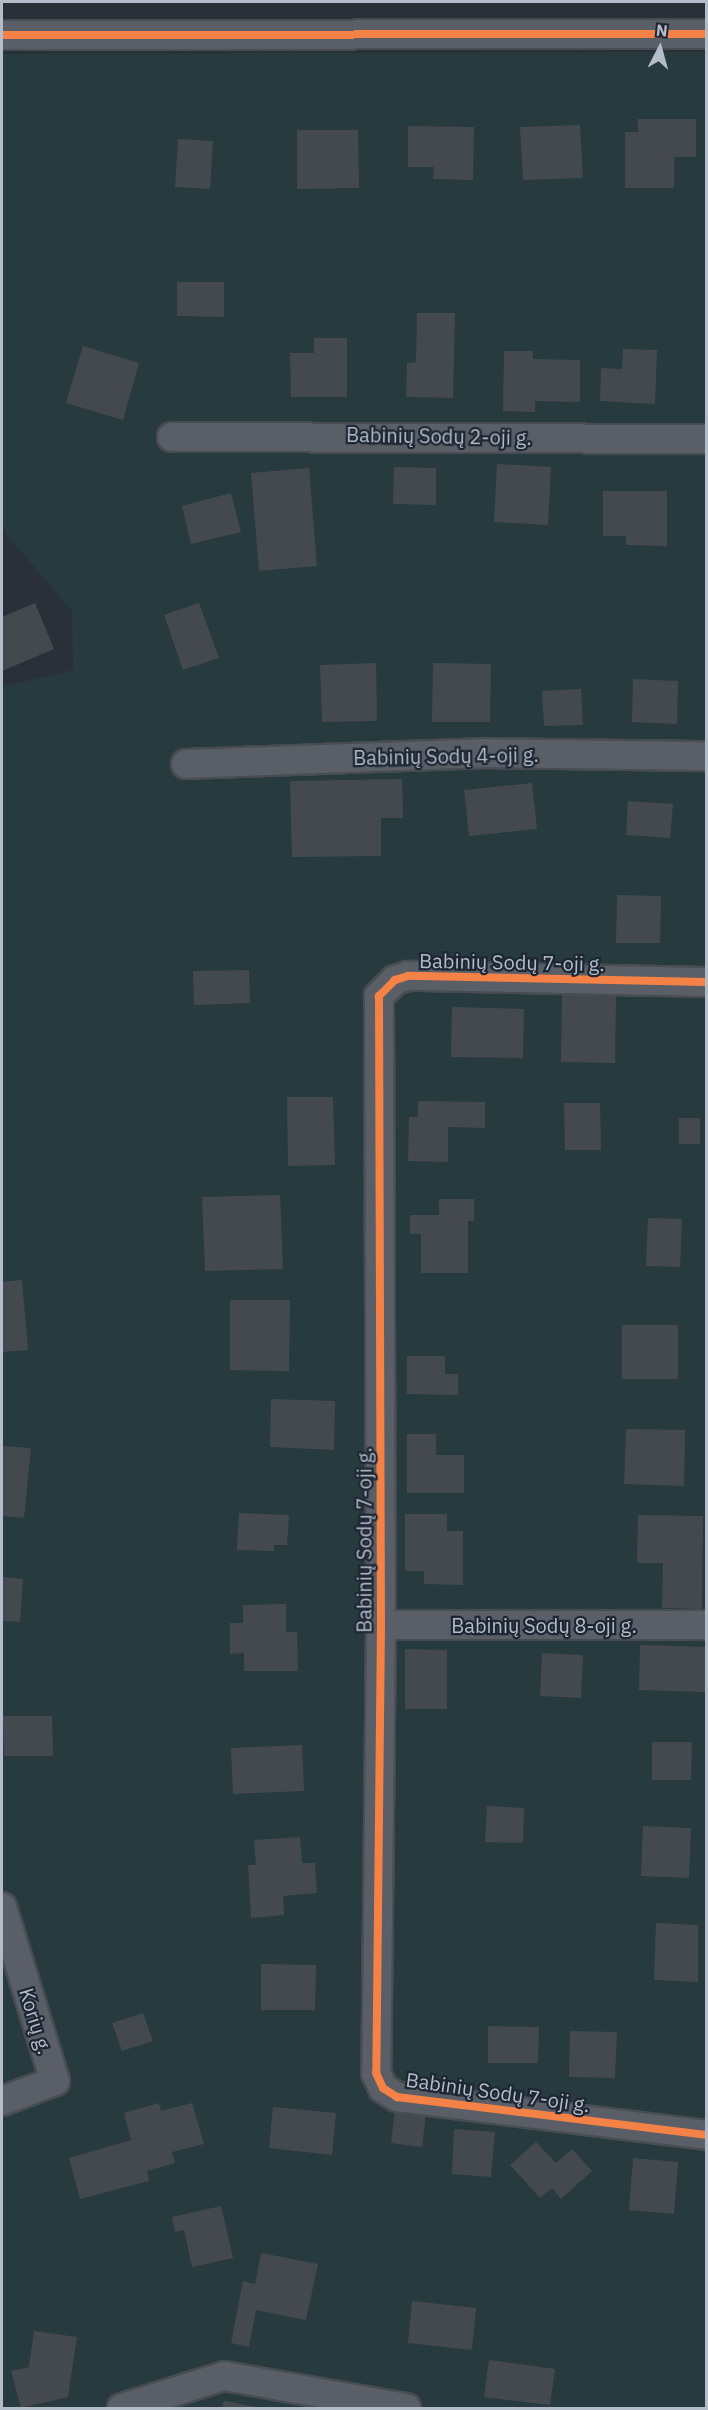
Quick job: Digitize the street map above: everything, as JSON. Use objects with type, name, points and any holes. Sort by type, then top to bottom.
[{"type":"street","points":[[2,35],[706,34]]},
{"type":"street","name":"Babinių Sodų 2-oji g.","points":[[172,438],[706,439]]},
{"type":"street","name":"Babinių Sodų 4-oji g.","points":[[186,764],[480,753],[706,756]]},
{"type":"street","name":"Babinių Sodų 7-oji g.","points":[[706,982],[408,976],[395,980],[379,996],[381,1625],[376,2073],[383,2088],[397,2097],[706,2136]]},
{"type":"street","name":"Babinių Sodų 8-oji g.","points":[[381,1625],[706,1625]]},
{"type":"street","name":"Korių g.","points":[[2,1907],[55,2081],[2,2101]]},
{"type":"street","points":[[122,2409],[224,2376],[406,2409]]},
{"type":"green space","points":[[706,52],[706,2408],[2,2408],[2,687],[73,670],[72,611],[2,529],[2,54]]},
{"type":"building","points":[[638,119],[696,119],[696,157],[674,157],[674,188],[625,188],[625,132],[638,132]]},
{"type":"building","points":[[580,125],[583,178],[523,180],[520,127]]},
{"type":"building","points":[[408,126],[474,127],[473,180],[433,179],[434,167],[408,167]]},
{"type":"building","points":[[297,130],[358,130],[359,188],[297,189]]},
{"type":"building","points":[[178,139],[213,141],[210,189],[175,187]]},
{"type":"building","points":[[177,282],[224,282],[224,317],[177,316]]},
{"type":"building","points":[[417,313],[455,313],[453,398],[406,397],[407,363],[416,362]]},
{"type":"building","points":[[314,338],[347,338],[347,397],[291,397],[290,353],[314,353]]},
{"type":"building","points":[[83,346],[139,363],[123,420],[66,403]]},
{"type":"building","points":[[623,349],[657,350],[655,404],[600,401],[601,368],[622,369]]},
{"type":"building","points":[[504,351],[533,351],[533,359],[580,360],[580,402],[535,401],[535,412],[503,411]]},
{"type":"building","points":[[497,464],[551,467],[548,525],[494,522]]},
{"type":"building","points":[[394,467],[436,468],[436,505],[393,504]]},
{"type":"building","points":[[309,468],[317,566],[259,571],[251,473]]},
{"type":"building","points":[[603,491],[667,491],[667,546],[626,545],[626,536],[603,536]]},
{"type":"building","points":[[231,493],[241,532],[191,544],[182,506]]},
{"type":"building","points":[[35,603],[54,649],[2,671],[2,617]]},
{"type":"building","points":[[199,603],[219,658],[183,670],[164,615]]},
{"type":"building","points":[[376,663],[377,721],[322,722],[320,665]]},
{"type":"building","points":[[433,663],[491,664],[490,722],[432,722]]},
{"type":"building","points":[[633,679],[678,681],[677,724],[632,722]]},
{"type":"building","points":[[581,689],[583,725],[544,726],[542,691]]},
{"type":"building","points":[[402,779],[403,818],[381,818],[381,856],[292,857],[290,781]]},
{"type":"building","points":[[532,783],[537,829],[469,836],[464,790]]},
{"type":"building","points":[[628,801],[673,804],[670,838],[626,835]]},
{"type":"building","points":[[617,895],[661,896],[660,943],[616,943]]},
{"type":"building","points":[[249,970],[250,1003],[194,1005],[193,971]]},
{"type":"building","points":[[562,994],[616,995],[615,1063],[561,1062]]},
{"type":"building","points":[[452,1007],[524,1009],[523,1058],[451,1057]]},
{"type":"building","points":[[287,1097],[333,1097],[335,1165],[288,1166]]},
{"type":"building","points":[[418,1101],[485,1102],[485,1128],[448,1127],[448,1162],[408,1161],[409,1117],[418,1117]]},
{"type":"building","points":[[564,1103],[600,1103],[601,1150],[565,1150]]},
{"type":"building","points":[[679,1118],[700,1118],[700,1144],[679,1144]]},
{"type":"building","points":[[280,1195],[283,1269],[205,1271],[202,1197]]},
{"type":"building","points":[[439,1199],[474,1199],[474,1221],[468,1221],[468,1273],[421,1273],[421,1234],[410,1234],[410,1215],[439,1215]]},
{"type":"building","points":[[648,1218],[682,1219],[680,1267],[646,1266]]},
{"type":"building","points":[[22,1280],[28,1350],[2,1352],[2,1282]]},
{"type":"building","points":[[230,1300],[290,1300],[289,1371],[230,1370]]},
{"type":"building","points":[[622,1325],[678,1325],[678,1379],[622,1379]]},
{"type":"building","points":[[407,1356],[445,1356],[445,1374],[458,1374],[458,1395],[407,1394]]},
{"type":"building","points":[[271,1399],[335,1401],[334,1450],[270,1447]]},
{"type":"building","points":[[626,1429],[685,1430],[684,1486],[624,1484]]},
{"type":"building","points":[[407,1434],[436,1434],[436,1455],[464,1455],[464,1493],[407,1493]]},
{"type":"building","points":[[2,1446],[31,1448],[24,1518],[2,1516]]},
{"type":"building","points":[[239,1513],[289,1515],[287,1545],[274,1545],[274,1551],[237,1550]]},
{"type":"building","points":[[405,1514],[447,1514],[447,1531],[463,1531],[463,1585],[424,1584],[424,1571],[405,1571]]},
{"type":"building","points":[[638,1515],[703,1516],[702,1609],[662,1608],[663,1563],[637,1563]]},
{"type":"building","points":[[2,1577],[23,1579],[20,1622],[2,1621]]},
{"type":"building","points":[[286,1604],[286,1632],[297,1632],[298,1671],[244,1671],[244,1653],[230,1654],[230,1623],[243,1623],[243,1605]]},
{"type":"building","points":[[640,1645],[706,1647],[706,1692],[639,1690]]},
{"type":"building","points":[[405,1649],[447,1650],[447,1709],[405,1709]]},
{"type":"building","points":[[542,1653],[583,1655],[581,1698],[540,1696]]},
{"type":"building","points":[[3,1716],[52,1716],[53,1756],[4,1756]]},
{"type":"building","points":[[652,1742],[692,1742],[691,1780],[652,1780]]},
{"type":"building","points":[[302,1745],[304,1791],[233,1794],[231,1748]]},
{"type":"building","points":[[487,1806],[524,1808],[523,1843],[485,1842]]},
{"type":"building","points":[[643,1826],[691,1828],[689,1878],[641,1876]]},
{"type":"building","points":[[300,1837],[302,1863],[315,1863],[317,1893],[283,1896],[284,1915],[251,1918],[248,1865],[256,1865],[254,1840]]},
{"type":"building","points":[[656,1923],[698,1925],[698,1982],[654,1980]]},
{"type":"building","points":[[261,1964],[316,1965],[315,2010],[261,2010]]},
{"type":"building","points":[[143,2013],[153,2041],[122,2051],[112,2023]]},
{"type":"building","points":[[488,2026],[539,2027],[538,2063],[488,2063]]},
{"type":"building","points":[[570,2031],[617,2032],[615,2078],[569,2077]]},
{"type":"building","points":[[159,2103],[161,2111],[192,2103],[204,2144],[172,2152],[175,2163],[147,2171],[149,2181],[80,2199],[69,2158],[131,2140],[124,2113]]},
{"type":"building","points":[[273,2107],[336,2113],[332,2155],[269,2148]]},
{"type":"building","points":[[395,2110],[426,2113],[422,2147],[391,2143]]},
{"type":"building","points":[[454,2129],[495,2132],[491,2177],[452,2174]]},
{"type":"building","points":[[536,2142],[556,2163],[572,2149],[592,2171],[561,2199],[552,2188],[540,2198],[510,2165]]},
{"type":"building","points":[[633,2158],[678,2162],[674,2214],[629,2210]]},
{"type":"building","points":[[221,2206],[233,2258],[192,2267],[184,2230],[175,2232],[172,2217]]},
{"type":"building","points":[[261,2253],[318,2264],[306,2320],[256,2310],[249,2347],[231,2343],[243,2281],[255,2284]]},
{"type":"building","points":[[412,2301],[476,2308],[472,2350],[408,2343]]},
{"type":"building","points":[[34,2331],[77,2337],[68,2397],[21,2408],[11,2371],[29,2367]]},
{"type":"building","points":[[489,2360],[555,2369],[550,2405],[484,2397]]},
{"type":"building","points":[[224,2401],[257,2407],[257,2408],[222,2408]]},
{"type":"cycle path","points":[[2,35],[706,34]]},
{"type":"cycle path","points":[[706,982],[408,976],[395,980],[379,996],[381,1625],[376,2073],[383,2088],[397,2097],[706,2135]]}]
